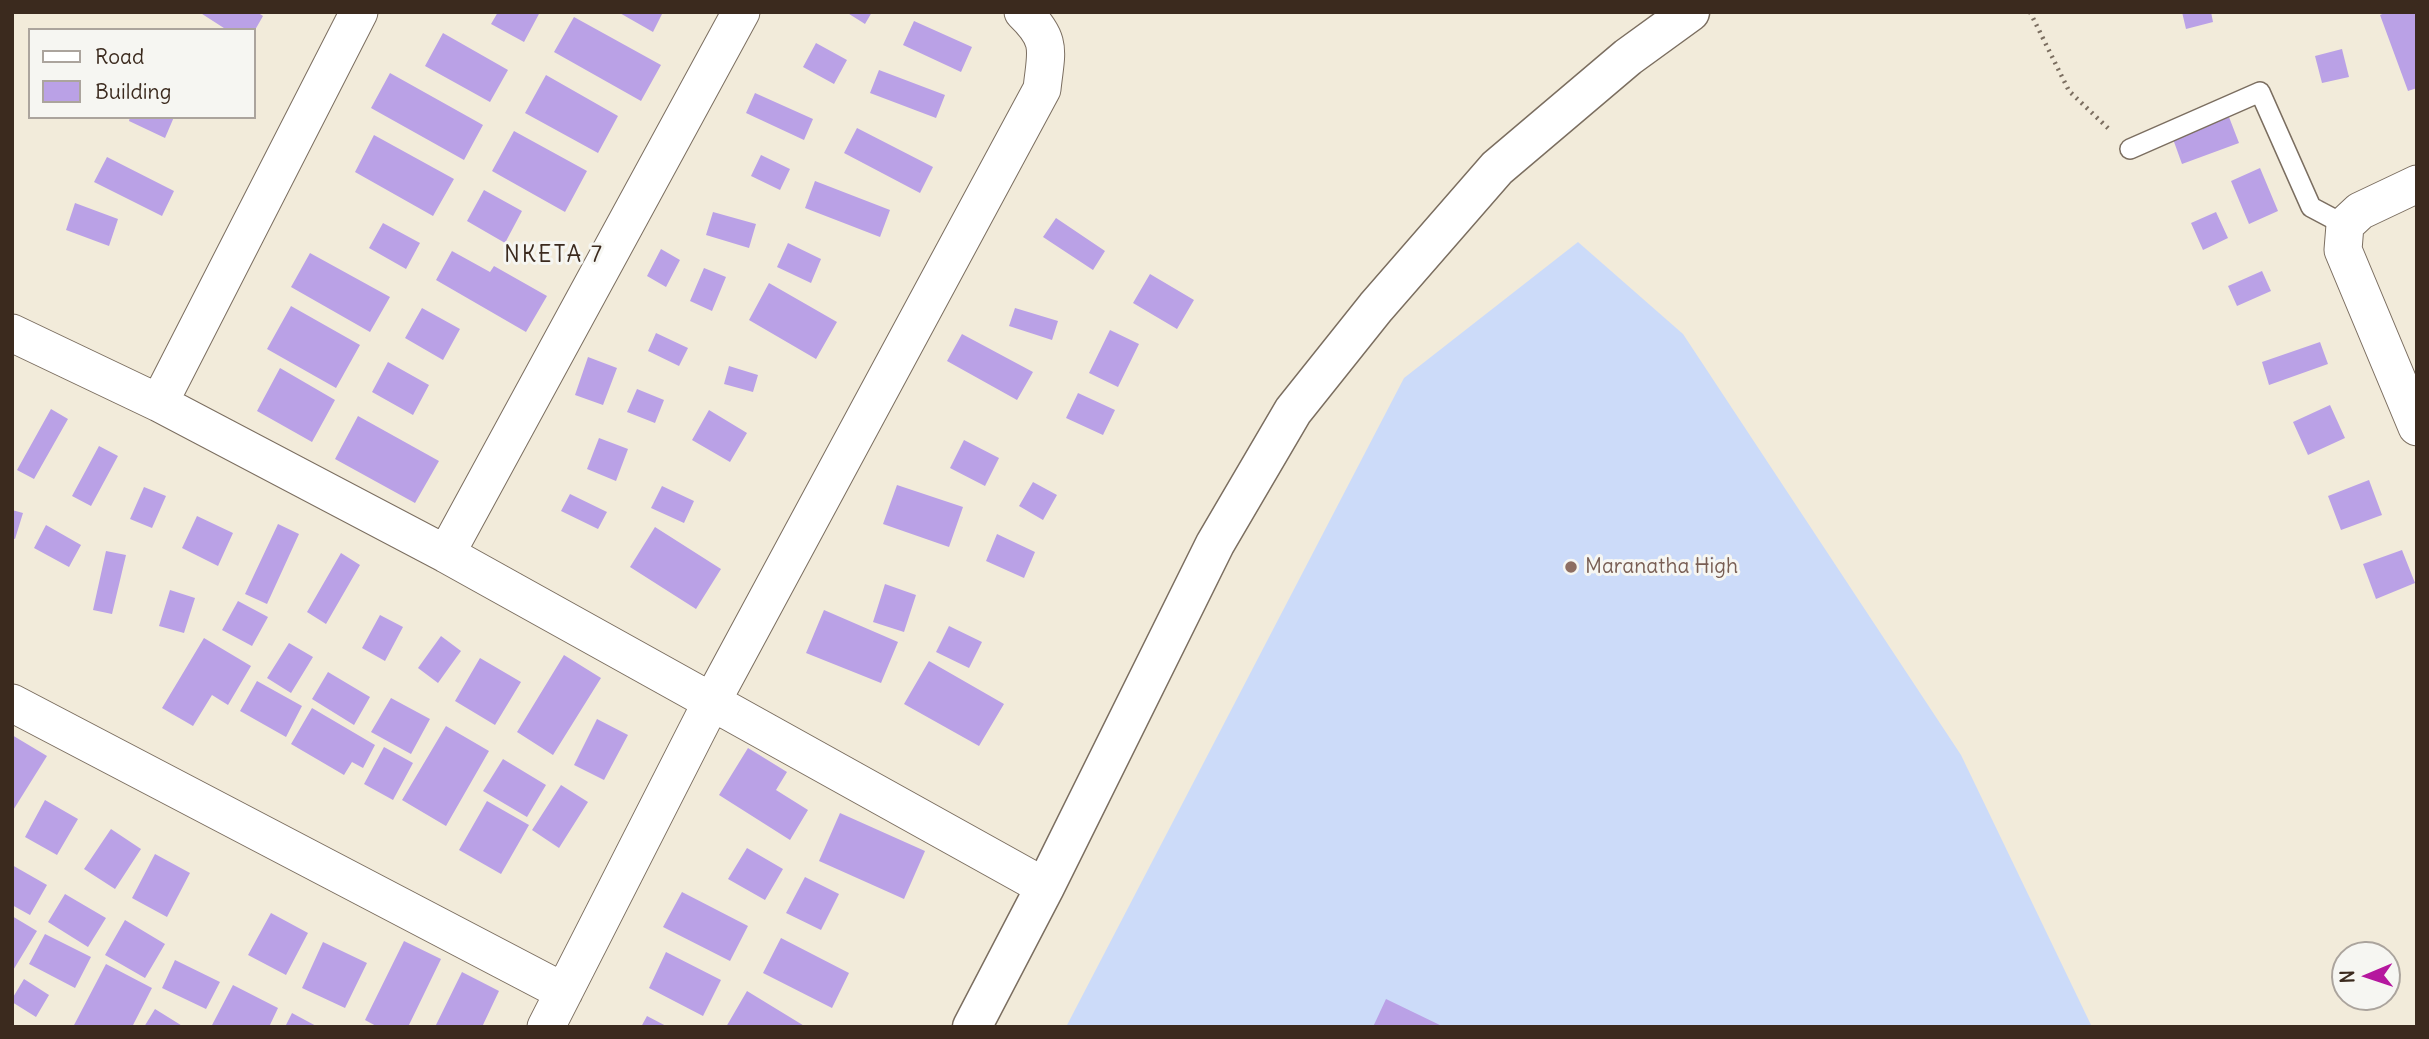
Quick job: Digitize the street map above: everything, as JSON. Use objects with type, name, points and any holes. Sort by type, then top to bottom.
[{"type":"street","points":[[159,404],[359,12]]},
{"type":"street","points":[[446,554],[741,12]]},
{"type":"street","points":[[546,1027],[711,703],[1042,89],[1046,44],[1037,26],[1023,12]]},
{"type":"street","points":[[972,1027],[1045,887],[1215,544],[1293,411],[1376,307],[1497,168],[1628,57],[1690,12]]},
{"type":"street","points":[[2417,184],[2360,211],[2345,225],[2343,250],[2417,427]]},
{"type":"street","points":[[12,333],[159,404],[446,554],[1045,887]]},
{"type":"street","points":[[12,703],[564,992]]},
{"type":"lane","points":[[2130,149],[2260,92],[2311,207],[2345,225]]},
{"type":"path","points":[[2030,12],[2069,91],[2130,149]]},
{"type":"shaded area","name":"Maranatha High","points":[[1578,242],[1683,334],[1961,755],[2092,1027],[1066,1027],[1404,378]]},
{"type":"building","points":[[199,12],[257,12],[263,16],[256,28],[224,28]]},
{"type":"building","points":[[498,12],[540,12],[524,42],[491,24]]},
{"type":"building","points":[[618,12],[663,12],[653,32]]},
{"type":"building","points":[[846,12],[872,12],[865,24]]},
{"type":"building","points":[[2182,12],[2211,12],[2213,22],[2186,29]]},
{"type":"building","points":[[2387,12],[2417,12],[2417,88],[2408,91],[2380,15]]},
{"type":"building","points":[[574,17],[661,65],[641,101],[554,52]]},
{"type":"building","points":[[914,21],[972,47],[961,72],[903,45]]},
{"type":"building","points":[[443,33],[508,70],[490,102],[425,66]]},
{"type":"building","points":[[816,43],[847,60],[834,84],[803,67]]},
{"type":"building","points":[[2342,49],[2349,77],[2322,83],[2315,56]]},
{"type":"building","points":[[879,70],[945,95],[936,118],[870,93]]},
{"type":"building","points":[[390,73],[483,125],[464,160],[371,108]]},
{"type":"building","points":[[546,75],[618,116],[598,153],[525,113]]},
{"type":"building","points":[[755,93],[813,119],[804,140],[746,113]]},
{"type":"building","points":[[2229,117],[2239,143],[2182,164],[2173,139]]},
{"type":"building","points":[[130,119],[173,119],[165,138]]},
{"type":"building","points":[[857,128],[933,167],[920,193],[844,153]]},
{"type":"building","points":[[514,131],[587,171],[565,212],[492,171]]},
{"type":"building","points":[[374,135],[454,179],[433,216],[355,172]]},
{"type":"building","points":[[761,155],[790,169],[780,190],[751,176]]},
{"type":"building","points":[[107,157],[174,191],[162,216],[94,182]]},
{"type":"building","points":[[2260,168],[2278,211],[2249,224],[2231,181]]},
{"type":"building","points":[[815,181],[890,210],[880,237],[805,208]]},
{"type":"building","points":[[484,190],[522,211],[505,243],[467,221]]},
{"type":"building","points":[[75,203],[118,219],[109,246],[66,230]]},
{"type":"building","points":[[713,212],[756,224],[749,248],[706,235]]},
{"type":"building","points":[[2216,212],[2228,238],[2203,250],[2191,223]]},
{"type":"building","points":[[1056,218],[1105,251],[1093,270],[1043,237]]},
{"type":"building","points":[[383,223],[420,243],[406,269],[369,248]]},
{"type":"building","points":[[788,243],[821,259],[811,283],[777,267]]},
{"type":"building","points":[[661,249],[680,260],[666,287],[647,276]]},
{"type":"building","points":[[452,251],[490,272],[494,266],[547,296],[526,332],[436,280]]},
{"type":"building","points":[[310,253],[390,297],[370,332],[291,287]]},
{"type":"building","points":[[704,268],[726,277],[712,311],[690,301]]},
{"type":"building","points":[[2262,271],[2271,291],[2237,306],[2228,286]]},
{"type":"building","points":[[1150,274],[1194,300],[1177,329],[1133,303]]},
{"type":"building","points":[[769,283],[837,322],[816,359],[749,320]]},
{"type":"building","points":[[291,306],[360,345],[336,388],[267,349]]},
{"type":"building","points":[[422,308],[460,329],[443,360],[405,338]]},
{"type":"building","points":[[1015,308],[1058,321],[1052,340],[1009,326]]},
{"type":"building","points":[[1110,330],[1139,344],[1118,387],[1089,373]]},
{"type":"building","points":[[656,333],[688,348],[679,366],[648,351]]},
{"type":"building","points":[[962,334],[1033,372],[1017,400],[947,361]]},
{"type":"building","points":[[2320,342],[2328,364],[2269,385],[2262,362]]},
{"type":"building","points":[[588,357],[617,368],[603,405],[575,395]]},
{"type":"building","points":[[388,362],[429,385],[413,415],[372,392]]},
{"type":"building","points":[[729,366],[758,375],[753,392],[724,384]]},
{"type":"building","points":[[280,368],[335,400],[312,442],[257,411]]},
{"type":"building","points":[[637,389],[664,400],[655,423],[627,412]]},
{"type":"building","points":[[1078,393],[1115,410],[1103,435],[1066,418]]},
{"type":"building","points":[[2330,405],[2345,438],[2308,455],[2293,422]]},
{"type":"building","points":[[51,409],[68,419],[34,479],[17,470]]},
{"type":"building","points":[[709,410],[747,433],[730,462],[692,440]]},
{"type":"building","points":[[358,416],[439,461],[415,503],[335,459]]},
{"type":"building","points":[[599,438],[628,449],[616,481],[587,469]]},
{"type":"building","points":[[964,440],[999,458],[985,486],[950,468]]},
{"type":"building","points":[[99,446],[118,456],[91,506],[72,496]]},
{"type":"building","points":[[2369,480],[2382,515],[2341,530],[2328,496]]},
{"type":"building","points":[[1033,482],[1057,495],[1043,520],[1019,506]]},
{"type":"building","points":[[897,485],[963,507],[949,547],[883,524]]},
{"type":"building","points":[[662,486],[694,501],[684,523],[651,508]]},
{"type":"building","points":[[144,487],[166,496],[152,528],[130,519]]},
{"type":"building","points":[[570,494],[607,512],[598,529],[561,511]]},
{"type":"building","points":[[12,510],[23,513],[15,539],[12,538]]},
{"type":"building","points":[[197,516],[233,533],[218,566],[182,548]]},
{"type":"building","points":[[278,524],[299,534],[267,604],[245,594]]},
{"type":"building","points":[[46,525],[81,545],[69,567],[34,548]]},
{"type":"building","points":[[655,527],[721,569],[696,609],[630,567]]},
{"type":"building","points":[[997,534],[1035,552],[1024,578],[986,561]]},
{"type":"building","points":[[2402,550],[2415,583],[2376,599],[2363,564]]},
{"type":"building","points":[[106,551],[126,555],[112,614],[93,610]]},
{"type":"building","points":[[341,553],[360,565],[326,624],[307,612]]},
{"type":"building","points":[[885,584],[916,595],[904,632],[873,622]]},
{"type":"building","points":[[170,590],[195,598],[184,633],[159,626]]},
{"type":"building","points":[[238,601],[268,617],[252,646],[222,630]]},
{"type":"building","points":[[824,610],[898,642],[881,683],[806,653]]},
{"type":"building","points":[[380,615],[403,627],[385,661],[362,648]]},
{"type":"building","points":[[949,626],[982,642],[969,668],[936,652]]},
{"type":"building","points":[[441,636],[461,651],[438,683],[418,668]]},
{"type":"building","points":[[204,638],[251,666],[228,705],[212,695],[193,726],[162,708]]},
{"type":"building","points":[[289,643],[313,657],[291,693],[267,678]]},
{"type":"building","points":[[564,655],[601,678],[553,755],[517,732]]},
{"type":"building","points":[[480,658],[521,682],[495,725],[455,701]]},
{"type":"building","points":[[929,661],[1004,704],[979,746],[904,704]]},
{"type":"building","points":[[328,672],[370,697],[354,725],[312,699]]},
{"type":"building","points":[[257,681],[302,706],[286,737],[240,711]]},
{"type":"building","points":[[391,698],[430,719],[411,754],[371,732]]},
{"type":"building","points":[[312,708],[375,745],[363,768],[352,762],[344,775],[291,744]]},
{"type":"building","points":[[597,719],[628,735],[604,780],[574,765]]},
{"type":"building","points":[[446,726],[489,751],[446,826],[402,800]]},
{"type":"building","points":[[12,735],[47,756],[12,812]]},
{"type":"building","points":[[384,747],[413,763],[393,800],[364,784]]},
{"type":"building","points":[[748,748],[787,772],[776,790],[808,810],[790,840],[719,795]]},
{"type":"building","points":[[503,759],[546,785],[527,817],[483,791]]},
{"type":"building","points":[[561,785],[588,802],[559,848],[532,830]]},
{"type":"building","points":[[45,800],[78,819],[57,855],[25,837]]},
{"type":"building","points":[[487,801],[529,825],[501,874],[459,850]]},
{"type":"building","points":[[840,813],[925,851],[904,899],[819,861]]},
{"type":"building","points":[[111,829],[141,849],[115,889],[84,869]]},
{"type":"building","points":[[747,848],[783,869],[765,900],[728,879]]},
{"type":"building","points":[[155,854],[190,873],[167,917],[132,898]]},
{"type":"building","points":[[12,865],[47,885],[30,915],[12,905]]},
{"type":"building","points":[[805,877],[839,894],[821,930],[786,913]]},
{"type":"building","points":[[682,892],[748,926],[730,961],[663,927]]},
{"type":"building","points":[[65,894],[106,918],[88,947],[48,922]]},
{"type":"building","points":[[271,913],[308,933],[286,975],[248,955]]},
{"type":"building","points":[[12,916],[37,931],[12,972]]},
{"type":"building","points":[[125,920],[165,944],[145,978],[105,955]]},
{"type":"building","points":[[45,934],[91,957],[75,988],[29,964]]},
{"type":"building","points":[[781,938],[849,973],[832,1008],[763,973]]},
{"type":"building","points":[[404,941],[441,959],[408,1027],[378,1027],[365,1020]]},
{"type":"building","points":[[323,942],[367,963],[345,1008],[302,988]]},
{"type":"building","points":[[666,952],[721,980],[703,1016],[649,988]]},
{"type":"building","points":[[175,960],[220,982],[206,1009],[162,988]]},
{"type":"building","points":[[106,964],[152,988],[132,1027],[73,1027]]},
{"type":"building","points":[[462,972],[499,991],[482,1027],[435,1027]]},
{"type":"building","points":[[24,979],[49,995],[36,1017],[12,1002]]},
{"type":"building","points":[[233,985],[278,1008],[269,1027],[211,1027]]},
{"type":"building","points":[[747,991],[806,1027],[726,1027]]},
{"type":"building","points":[[1386,999],[1444,1027],[1373,1027]]},
{"type":"building","points":[[155,1009],[184,1027],[144,1027]]},
{"type":"building","points":[[292,1013],[318,1027],[285,1027]]},
{"type":"building","points":[[647,1016],[668,1027],[641,1027]]},
{"type":"place","name":"Maranatha High","points":[[1571,567]]},
{"type":"district","name":"NKETA 7","points":[[554,255]]}]
